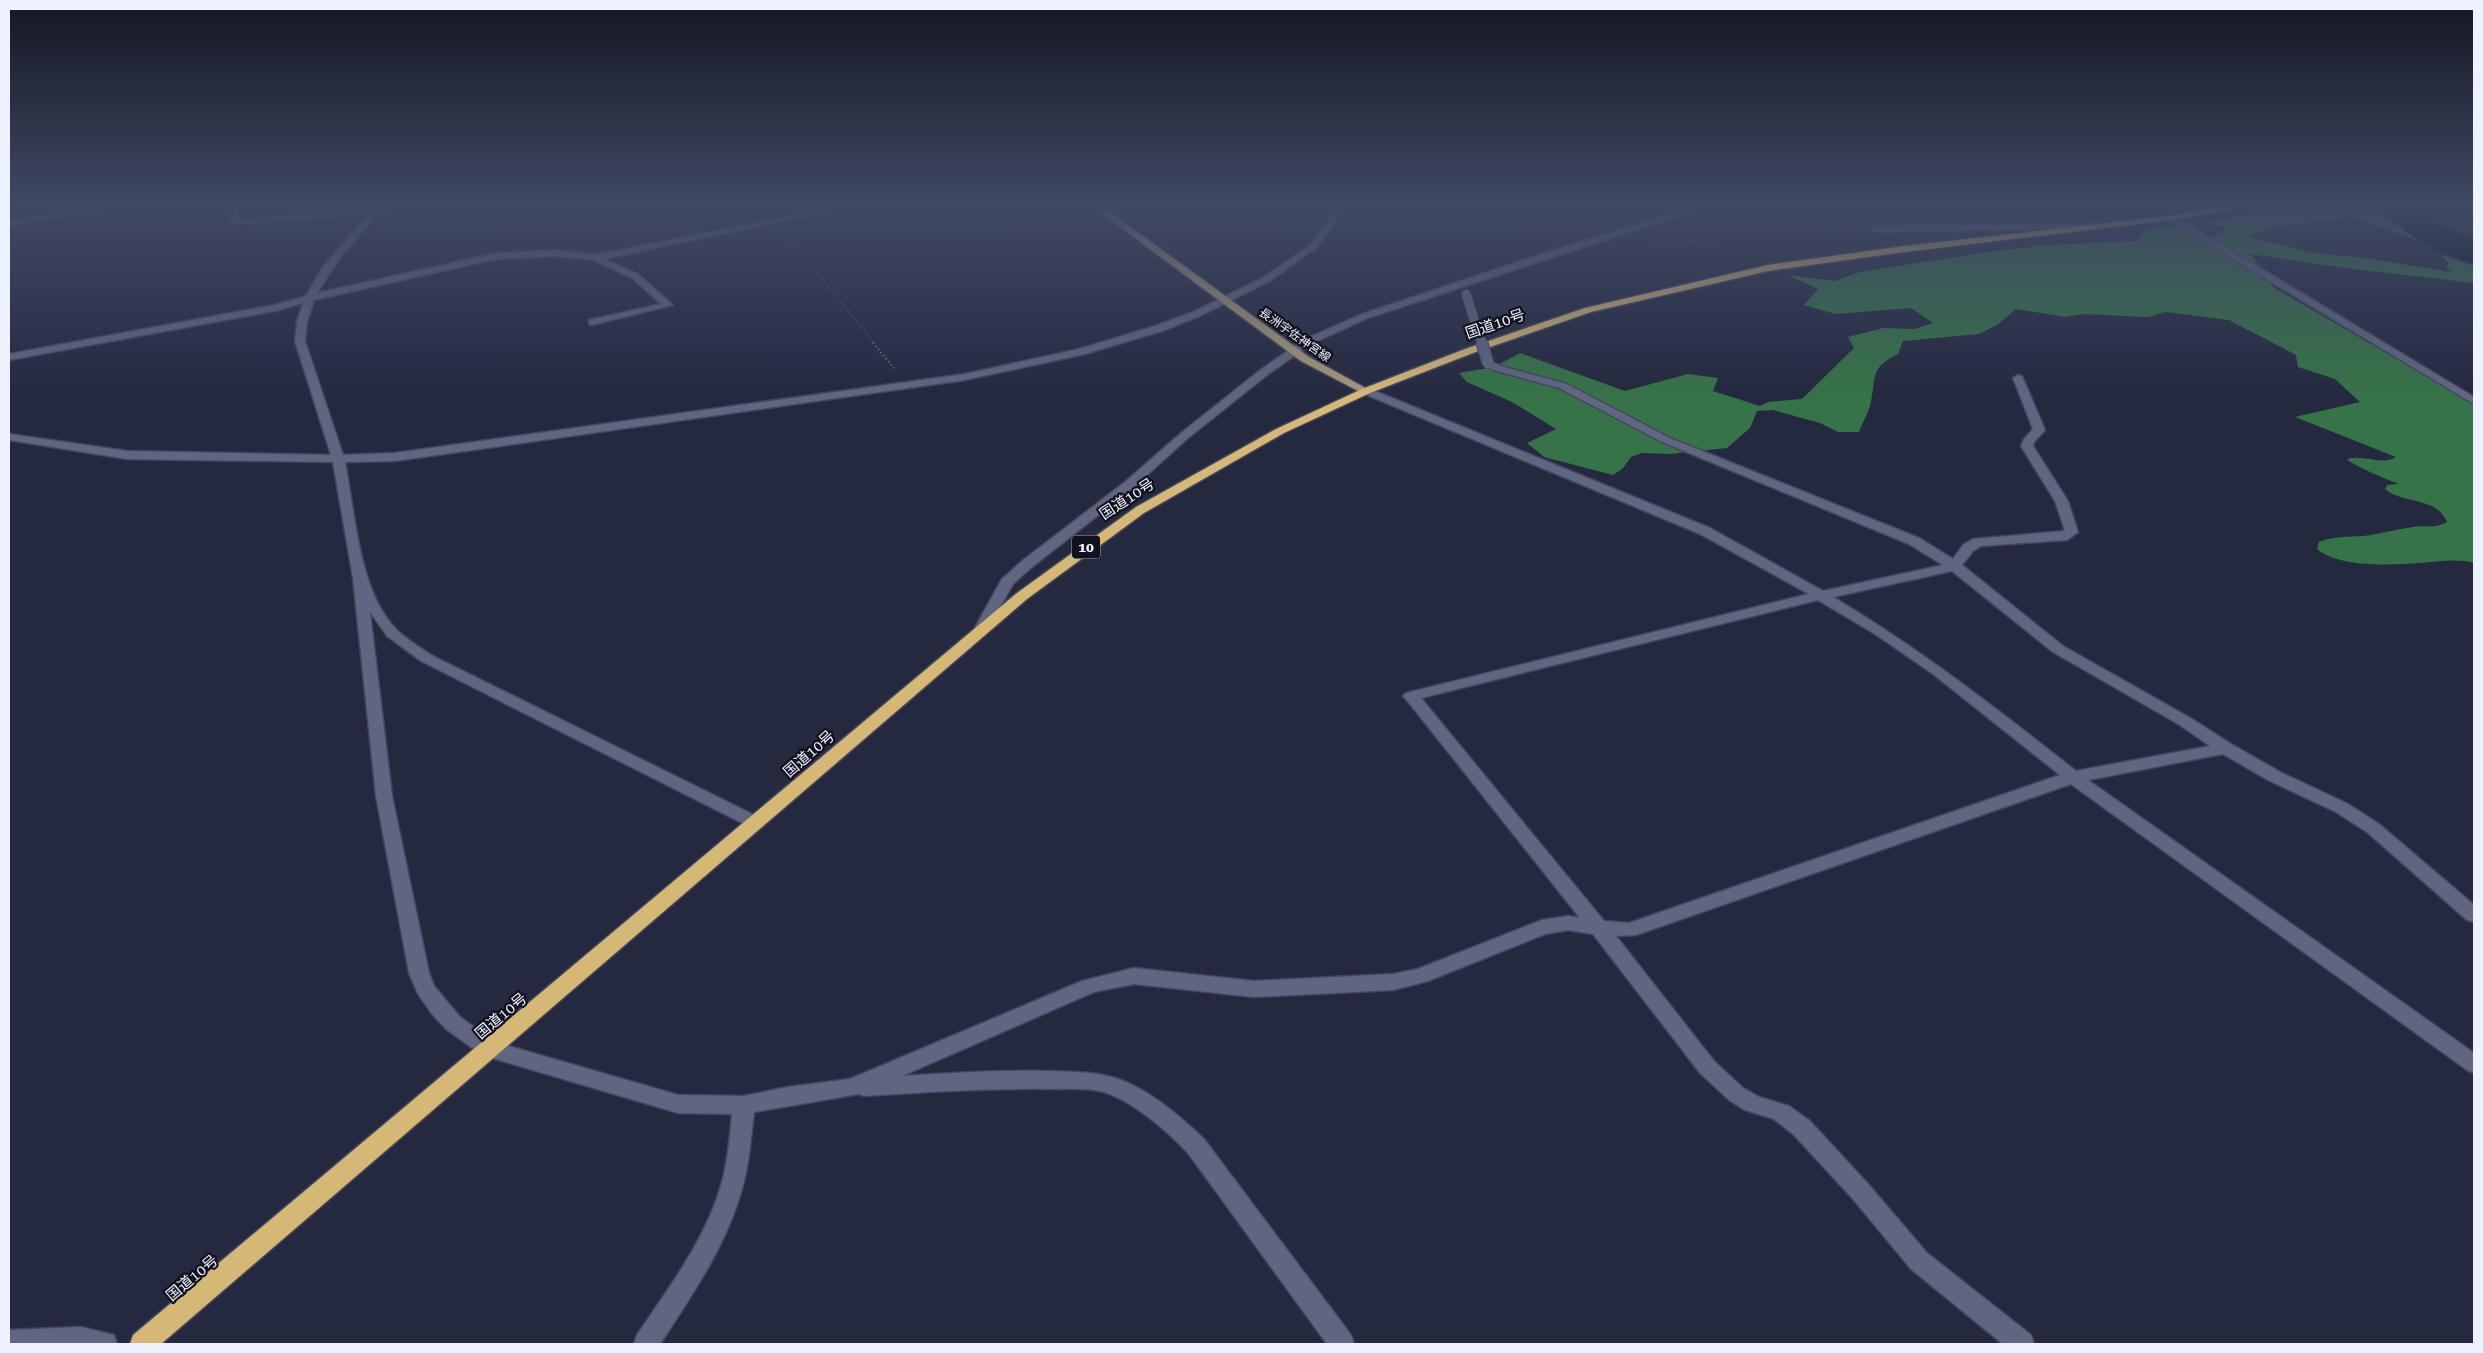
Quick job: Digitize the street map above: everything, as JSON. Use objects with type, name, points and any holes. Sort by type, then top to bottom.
[{"type":"highway","name":"国道10号","points":[[142,1344],[980,631],[1062,565],[1140,510],[1240,452],[1366,391],[1469,351],[1588,310],[1732,275],[1784,267]]},
{"type":"main road","name":"長洲宇佐神宮線","points":[[1180,267],[1293,350],[1325,371],[1366,391]]},
{"type":"street","points":[[329,267],[320,278],[302,317],[300,341],[339,460],[360,578],[365,640],[384,796],[419,973],[425,989],[452,1023],[489,1049],[678,1104],[744,1105],[788,1096],[852,1088],[994,1079],[1088,1081],[1116,1087],[1176,1126],[1196,1146],[1342,1344]]},
{"type":"street","points":[[9,357],[275,308],[310,298],[447,267]]},
{"type":"street","points":[[592,322],[668,305],[635,276],[615,267]]},
{"type":"street","points":[[9,437],[128,455],[339,460],[446,451],[908,386],[965,377],[1063,356],[1181,320],[1227,301],[1256,286],[1285,267]]},
{"type":"street","points":[[980,631],[1006,582],[1293,350],[1358,319],[1465,288],[1526,267]]},
{"type":"street","points":[[2252,267],[2474,401]]},
{"type":"street","points":[[1465,288],[1488,363],[1497,368],[1563,386],[1666,440],[1914,541],[1955,566],[2058,649],[2186,722],[2225,748],[2274,776],[2342,808],[2373,828],[2474,915]]},
{"type":"street","points":[[2018,378],[2039,430],[2028,441],[2027,446],[2058,496],[2072,526],[2072,532],[2062,537],[1978,542],[1968,548],[1955,566],[1821,595],[1411,696],[1599,928],[1707,1067],[1736,1094],[1753,1104],[1781,1112],[1802,1128],[1861,1192],[1919,1261],[2022,1344]]},
{"type":"street","points":[[1366,391],[1705,531],[1776,568],[1880,630],[1938,671],[2073,777],[2474,1064]]},
{"type":"street","points":[[360,578],[368,600],[383,623],[405,644],[426,658],[756,823]]},
{"type":"street","points":[[852,1088],[1089,986],[1110,980],[1134,976],[1149,977],[1232,989],[1393,982],[1421,976],[1542,927],[1568,923],[1629,930],[2073,777],[2225,748]]},
{"type":"street","points":[[646,1344],[690,1276],[715,1228],[733,1182],[744,1105]]},
{"type":"street","points":[[9,1342],[81,1339],[105,1344]]},
{"type":"path","points":[[813,267],[908,386]]},
{"type":"green space","points":[[1891,267],[2261,267],[2273,287],[2474,404],[2474,563],[2454,561],[2366,564],[2339,559],[2317,549],[2319,542],[2330,539],[2364,536],[2413,527],[2434,526],[2447,522],[2442,514],[2428,504],[2401,497],[2385,489],[2387,485],[2399,484],[2362,468],[2347,459],[2384,460],[2396,457],[2295,417],[2360,402],[2335,379],[2298,367],[2296,355],[2229,320],[2166,312],[2148,317],[2083,314],[2065,317],[2016,309],[1997,325],[1979,334],[1903,341],[1898,354],[1882,364],[1875,375],[1870,406],[1859,432],[1838,432],[1820,423],[1773,410],[1757,411],[1750,428],[1727,448],[1670,454],[1642,453],[1631,457],[1622,469],[1613,475],[1544,457],[1527,443],[1556,429],[1512,402],[1467,382],[1459,373],[1494,367],[1520,353],[1625,391],[1688,374],[1718,378],[1713,391],[1760,406],[1768,402],[1802,399],[1854,348],[1848,337],[1883,328],[1914,329],[1933,323],[1911,308],[1836,314],[1804,305],[1818,289],[1788,275],[1834,281],[1860,272]]},
{"type":"green space","points":[[2339,267],[2422,267],[2452,272],[2446,267],[2474,267],[2474,283]]}]
